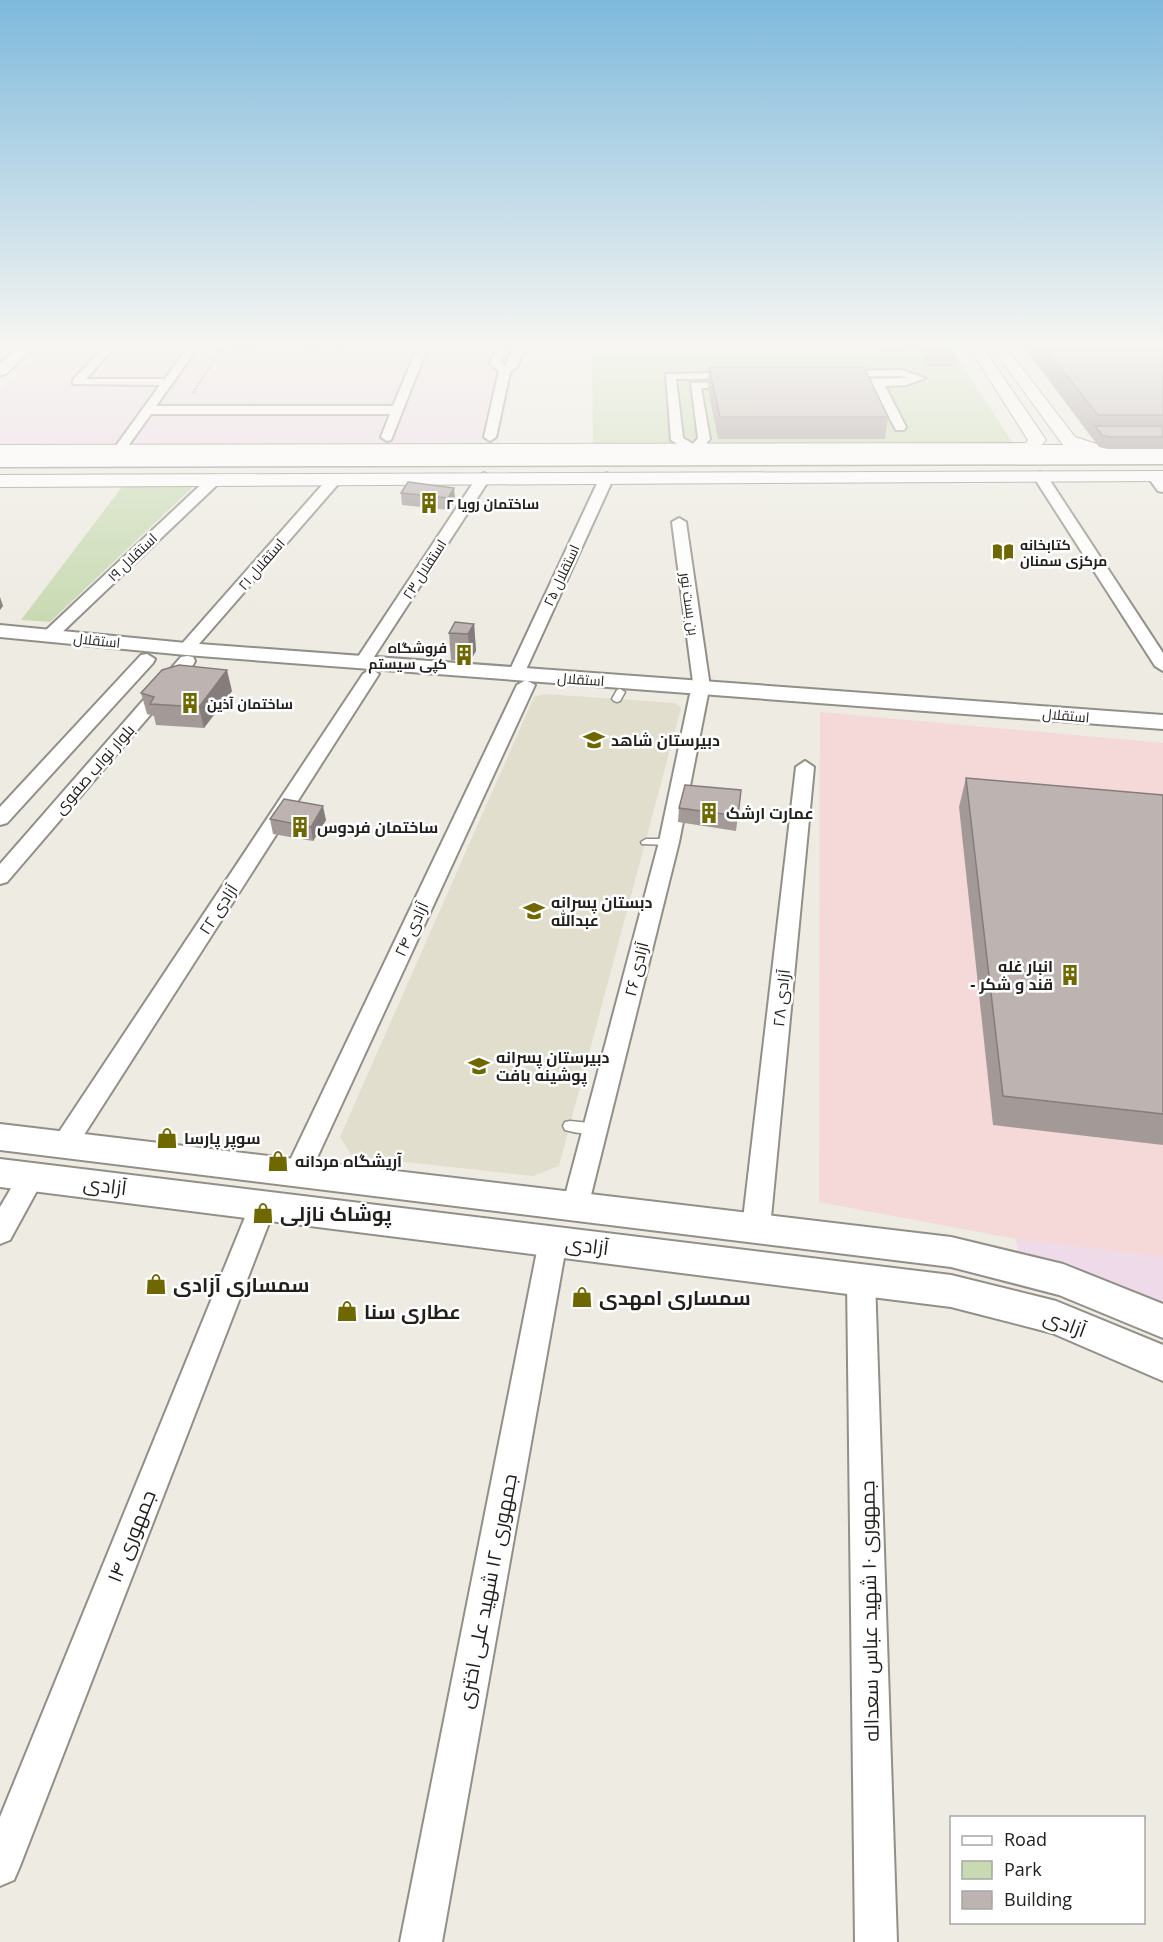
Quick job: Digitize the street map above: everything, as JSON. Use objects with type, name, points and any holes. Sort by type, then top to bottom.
[{"type":"main road","points":[[0,468],[993,454],[1032,447],[1037,440],[1035,437]]},
{"type":"main road","points":[[1066,437],[1069,441],[1105,450]]},
{"type":"main road","points":[[0,450],[694,450],[1163,458]]},
{"type":"main road","points":[[1020,450],[1163,450]]},
{"type":"main road","points":[[0,461],[443,463],[725,471],[1161,477]]},
{"type":"main road","points":[[0,481],[607,477],[725,471],[1161,477]]},
{"type":"street","points":[[119,450],[129,437]]},
{"type":"street","points":[[677,437],[677,440],[694,450],[704,437]]},
{"type":"street","points":[[1040,476],[1163,666]]},
{"type":"street","name":"استقلال ۲۳","points":[[368,667],[484,477]]},
{"type":"street","name":"استقلال ۲۵","points":[[521,680],[607,477]]},
{"type":"street","name":"استقلال ۲۱","points":[[187,655],[336,479]]},
{"type":"street","name":"استقلال ۱۹","points":[[50,635],[214,480]]},
{"type":"street","name":"بن بست نور","points":[[679,522],[700,691]]},
{"type":"street","name":"استقلال","points":[[0,631],[50,635],[187,655],[964,712],[1163,733]]},
{"type":"street","name":"استقلال","points":[[0,644],[140,666],[187,655]]},
{"type":"street","name":"بلوار نواب صفوی","points":[[0,878],[171,679],[187,655]]},
{"type":"street","points":[[0,819],[140,666],[156,668],[170,674],[171,679]]},
{"type":"street","name":"آزادی ۲۲","points":[[64,1145],[368,667]]},
{"type":"street","name":"استقلال","points":[[521,680],[618,696],[700,691]]},
{"type":"street","name":"آزادی ۲۴","points":[[297,1173],[521,680]]},
{"type":"street","name":"آزادی ۲۶","points":[[575,1207],[669,842],[700,691]]},
{"type":"street","name":"استقلال","points":[[964,712],[1163,722]]},
{"type":"street","name":"آزادی ۲۸","points":[[756,1228],[805,767]]},
{"type":"street","name":"آزادی","points":[[0,1137],[951,1252],[1063,1280],[1163,1322]]},
{"type":"street","points":[[166,1193],[182,1159]]},
{"type":"street","points":[[0,1232],[16,1174]]},
{"type":"street","name":"آزادی","points":[[16,1174],[951,1291],[1056,1318],[1163,1363]]},
{"type":"street","name":"جمهوری ۱۴","points":[[0,1866],[263,1205]]},
{"type":"street","name":"جمهوری ۱۲ شهید علی اختری","points":[[421,1942],[553,1241]]},
{"type":"street","name":"جمهوری ۱۰ شهید عباس سعداله","points":[[861,1279],[876,1942]]},
{"type":"lane","points":[[646,842],[669,842]]},
{"type":"lane","points":[[570,1126],[595,1128]]},
{"type":"shaded area","points":[[0,437],[499,437],[497,445],[0,446]]},
{"type":"shaded area","points":[[545,694],[675,703],[681,708],[559,1166],[533,1176],[352,1156],[340,1137],[534,697]]},
{"type":"shaded area","points":[[820,712],[1163,743],[1163,1257],[1016,1239],[819,1202]]},
{"type":"shaded area","points":[[1016,1239],[1163,1257],[1163,1309],[1019,1255]]},
{"type":"green space","points":[[593,437],[1009,437],[1012,442],[1001,446],[593,446]]},
{"type":"green space","points":[[125,483],[196,484],[50,622],[21,620]]},
{"type":"building","points":[[408,482],[454,488],[448,498],[401,493]]},
{"type":"building","points":[[455,622],[474,624],[468,634],[449,633]]},
{"type":"building","points":[[179,665],[227,670],[199,707],[150,704],[154,697],[141,693],[162,670]]},
{"type":"building","name":"انبار غله - قند و شکر","points":[[966,778],[1163,795],[1163,1114],[1003,1096]]},
{"type":"building","points":[[685,785],[741,790],[738,816],[679,808]]},
{"type":"building","points":[[284,799],[323,806],[311,827],[270,819]]},
{"type":"place","name":"ساختمان رویا ۲","points":[[429,503]]},
{"type":"place","name":"کتابخانه مرکزی سمنان","points":[[1003,552]]},
{"type":"place","name":"فروشگاه کپی سیستم","points":[[464,655]]},
{"type":"place","name":"ساختمان آذین","points":[[190,703]]},
{"type":"place","name":"دبیرستان شاهد","points":[[594,740]]},
{"type":"place","name":"عمارت ارشک","points":[[709,813]]},
{"type":"place","name":"ساختمان فردوس","points":[[300,827]]},
{"type":"place","name":"دبستان پسرانه عبدالله","points":[[534,911]]},
{"type":"place","name":"انبار غله - قند و شکر","points":[[1070,975]]},
{"type":"place","name":"دبیرستان پسرانه پوشینه بافت","points":[[479,1066]]},
{"type":"place","name":"سوپر پارسا","points":[[167,1138]]},
{"type":"place","name":"آریشگاه مردانه","points":[[278,1161]]},
{"type":"place","name":"پوشاک نازلی","points":[[263,1213]]},
{"type":"place","name":"سمساری آزادی","points":[[156,1284]]},
{"type":"place","name":"سمساری امهدی","points":[[582,1297]]},
{"type":"place","name":"عطاری سنا","points":[[347,1311]]}]
